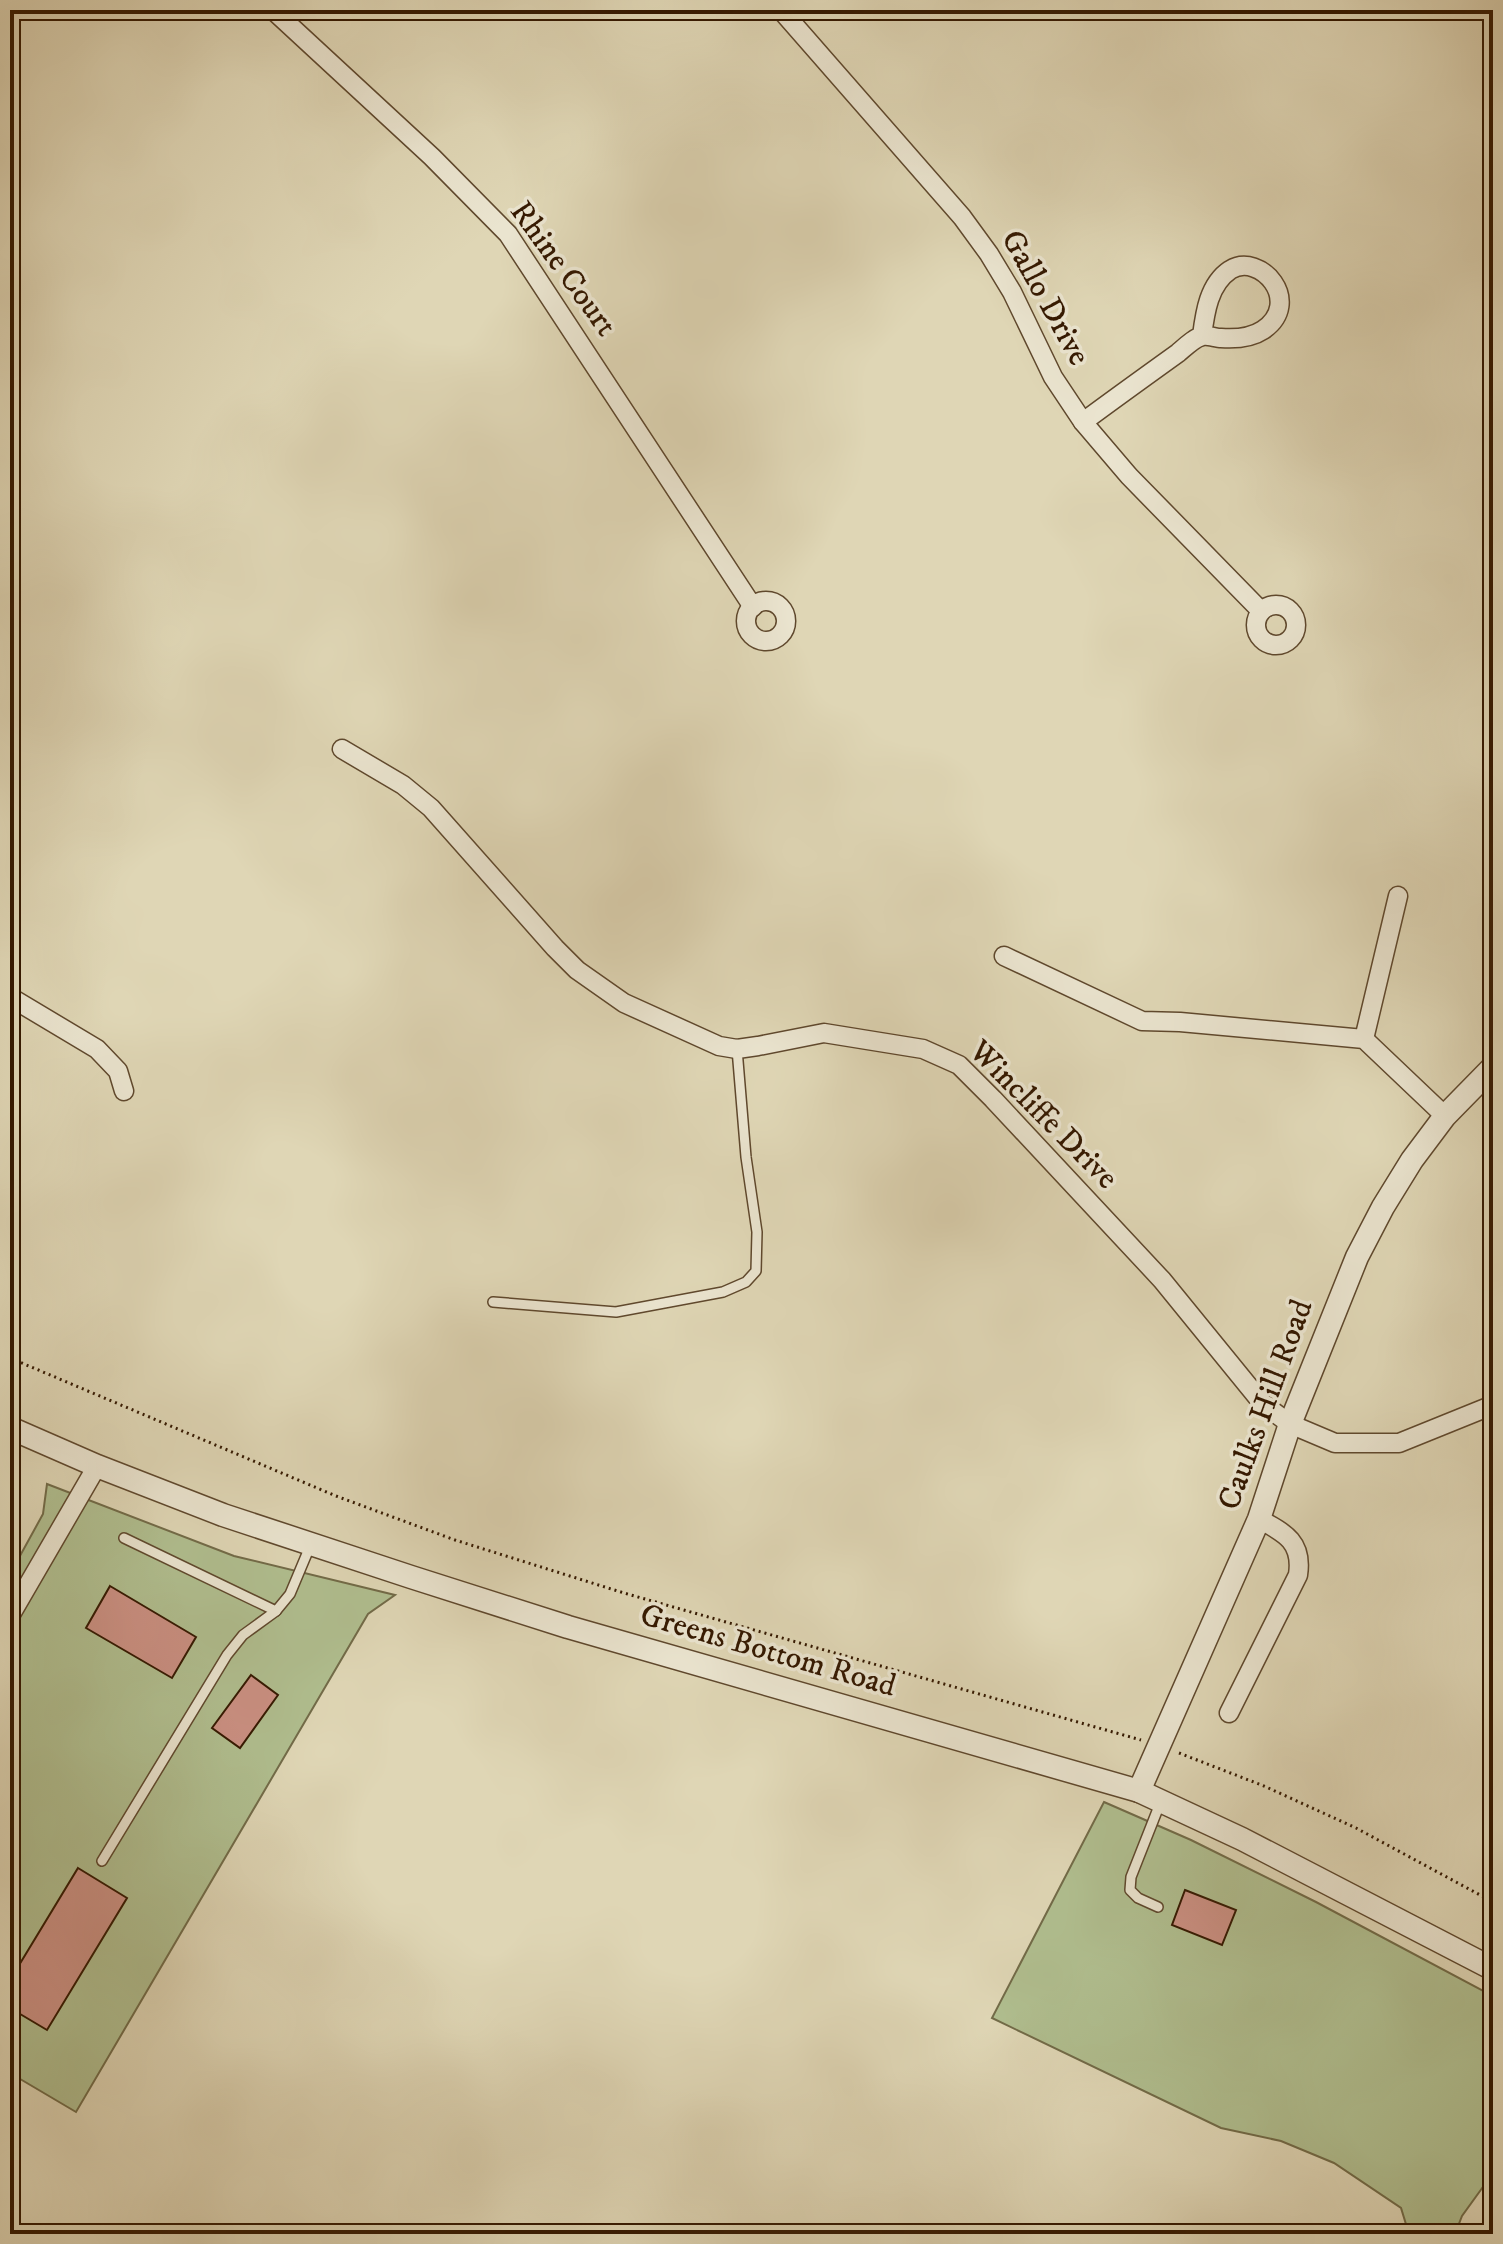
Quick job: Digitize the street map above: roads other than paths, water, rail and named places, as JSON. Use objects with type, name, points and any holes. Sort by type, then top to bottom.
[{"type":"street","name":"Rhine Court","points":[[273,10],[432,157],[508,234],[753,607]]},
{"type":"street","name":"Gallo Drive","points":[[781,10],[962,217],[1012,292],[1053,377],[1083,422],[1129,476],[1261,611]]},
{"type":"street","points":[[1083,422],[1202,336],[1244,338],[1263,330],[1277,314],[1281,297],[1272,279],[1254,268],[1235,267],[1226,273],[1218,280],[1205,310],[1202,336]]},
{"type":"street","name":"Wincliffe Drive","points":[[342,749],[403,785],[431,808],[555,948],[577,970],[624,1003],[719,1046],[737,1049],[824,1033],[923,1049],[959,1065],[1162,1280],[1263,1404],[1290,1424],[1335,1443],[1399,1443],[1493,1405]]},
{"type":"street","points":[[1364,1039],[1398,896]]},
{"type":"street","points":[[1004,956],[1142,1021],[1364,1039],[1445,1116]]},
{"type":"street","points":[[10,997],[97,1049],[118,1071],[124,1091]]},
{"type":"street","name":"Caulks Hill Road","points":[[1139,1791],[1259,1519],[1290,1424],[1357,1257],[1412,1160],[1445,1116],[1493,1067]]},
{"type":"street","name":"Greens Bottom Road","points":[[10,1428],[223,1515],[568,1627],[1139,1791],[1242,1839],[1493,1969]]},
{"type":"street","points":[[10,1616],[97,1466]]},
{"type":"street","points":[[1229,1713],[1298,1575],[1300,1563],[1296,1545],[1280,1530],[1259,1519]]},
{"type":"lane","points":[[493,1302],[616,1312],[723,1292],[746,1282],[756,1271],[757,1232],[746,1157],[737,1049]]},
{"type":"lane","points":[[124,1538],[276,1611]]},
{"type":"lane","points":[[102,1861],[227,1655],[243,1635],[276,1611],[290,1594],[311,1544]]},
{"type":"lane","points":[[1158,1907],[1138,1898],[1130,1890],[1131,1877],[1161,1801]]}]
